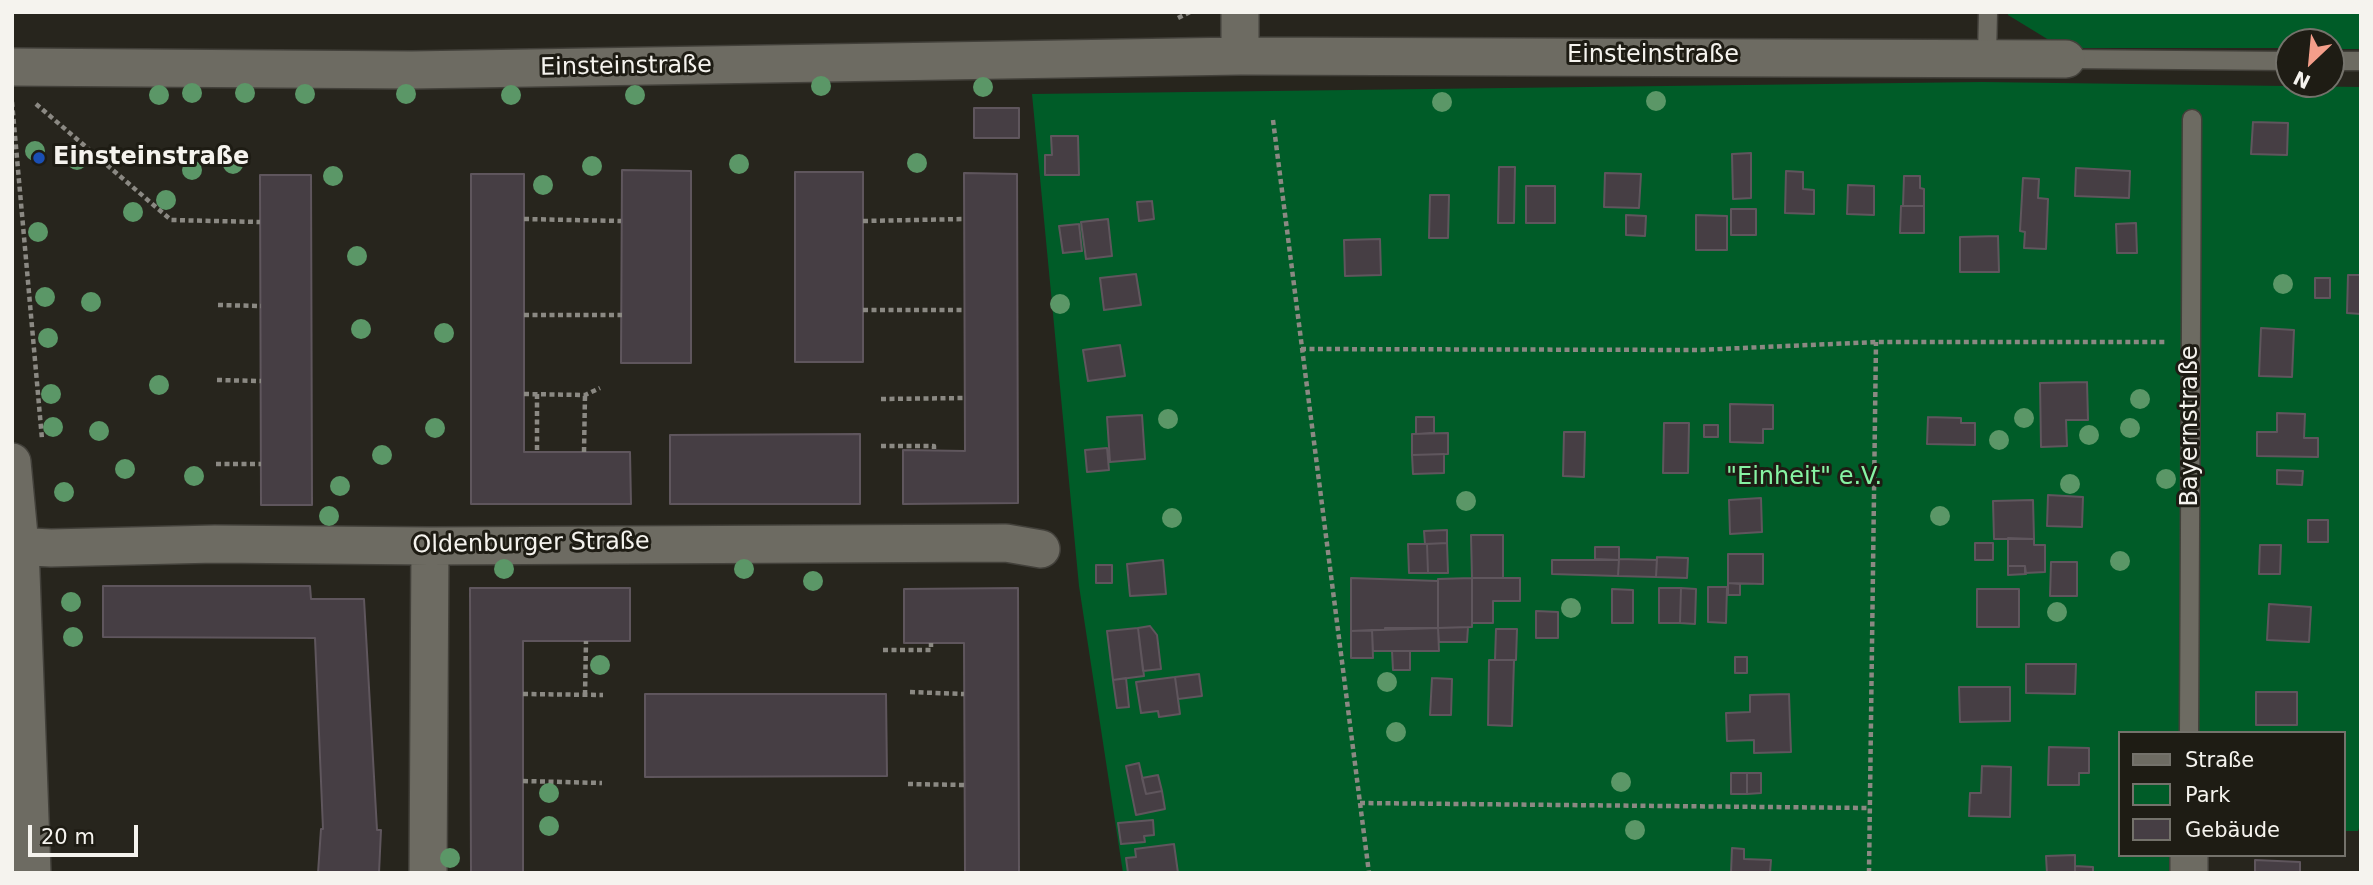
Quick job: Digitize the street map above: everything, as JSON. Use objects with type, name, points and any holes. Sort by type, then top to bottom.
[{"type":"street","points":[[1240,12],[1240,56]]},
{"type":"street","name":"Einsteinstraße","points":[[12,67],[412,70],[1240,56],[2066,59]]},
{"type":"street","points":[[28,457],[16,546],[32,873]]},
{"type":"street","name":"Oldenburger Straße","points":[[16,546],[1006,542],[1041,549]]},
{"type":"street","points":[[428,873],[430,546]]},
{"type":"lane","points":[[1987,57],[1988,12]]},
{"type":"lane","points":[[2066,59],[2275,61]]},
{"type":"lane","name":"Bayernstraße","points":[[2189,731],[2192,119]]},
{"type":"path","points":[[12,102],[28,457]]},
{"type":"path","points":[[35,103],[171,220],[260,222]]},
{"type":"path","points":[[1273,120],[1369,873]]},
{"type":"path","points":[[524,219],[621,220]]},
{"type":"path","points":[[863,221],[964,219]]},
{"type":"path","points":[[218,305],[261,306]]},
{"type":"path","points":[[863,310],[965,310]]},
{"type":"path","points":[[524,315],[622,315]]},
{"type":"path","points":[[1301,349],[1698,350],[1876,342],[2191,342]]},
{"type":"path","points":[[1868,873],[1876,342]]},
{"type":"path","points":[[217,380],[261,380]]},
{"type":"path","points":[[524,394],[585,395],[600,388]]},
{"type":"path","points":[[537,394],[537,452]]},
{"type":"path","points":[[584,452],[585,395]]},
{"type":"path","points":[[881,399],[965,398]]},
{"type":"path","points":[[881,446],[934,446],[934,450]]},
{"type":"path","points":[[216,464],[261,464]]},
{"type":"path","points":[[585,695],[586,641]]},
{"type":"path","points":[[883,650],[931,650],[931,643]]},
{"type":"path","points":[[910,692],[964,694]]},
{"type":"path","points":[[523,694],[603,695]]},
{"type":"path","points":[[523,781],[602,783]]},
{"type":"path","points":[[908,784],[965,785]]},
{"type":"path","points":[[1360,803],[1869,808]]},
{"type":"green space","points":[[2008,12],[2361,12],[2361,49],[2345,49],[2345,28],[2275,28],[2275,48],[2062,48],[2008,15]]},
{"type":"green space","name":"\"Einheit\" e.V.","points":[[1982,82],[2275,86],[2275,98],[2345,98],[2345,87],[2361,87],[2361,822],[2358,831],[2345,831],[2345,731],[2118,731],[2118,857],[2205,857],[2204,873],[1123,873],[1079,586],[1032,94]]},
{"type":"building","points":[[974,108],[1019,108],[1019,138],[974,138]]},
{"type":"building","points":[[2253,122],[2288,123],[2287,155],[2251,154]]},
{"type":"building","points":[[1051,136],[1078,136],[1079,175],[1045,175],[1045,155],[1052,155]]},
{"type":"building","points":[[1751,153],[1751,198],[1733,199],[1732,154]]},
{"type":"building","points":[[1499,167],[1515,167],[1514,223],[1498,223]]},
{"type":"building","points":[[2076,168],[2130,171],[2129,198],[2075,196]]},
{"type":"building","points":[[622,170],[691,171],[691,363],[621,363]]},
{"type":"building","points":[[1786,171],[1803,172],[1803,189],[1814,190],[1814,214],[1785,213]]},
{"type":"building","points":[[795,172],[863,172],[863,362],[795,362]]},
{"type":"building","points":[[964,173],[1017,174],[1018,503],[903,504],[903,450],[965,451]]},
{"type":"building","points":[[1605,173],[1641,174],[1639,208],[1604,207]]},
{"type":"building","points":[[471,174],[524,174],[524,452],[630,452],[631,504],[471,504]]},
{"type":"building","points":[[260,175],[311,175],[312,505],[261,505]]},
{"type":"building","points":[[1904,176],[1920,176],[1920,188],[1924,189],[1924,206],[1903,206]]},
{"type":"building","points":[[2023,178],[2039,179],[2038,198],[2048,199],[2046,249],[2024,248],[2025,232],[2020,231]]},
{"type":"building","points":[[1848,185],[1874,186],[1874,215],[1847,214]]},
{"type":"building","points":[[1526,186],[1555,186],[1555,223],[1526,223]]},
{"type":"building","points":[[1430,195],[1449,195],[1448,238],[1429,238]]},
{"type":"building","points":[[1152,201],[1154,219],[1139,221],[1137,202]]},
{"type":"building","points":[[1901,206],[1924,206],[1924,233],[1900,233]]},
{"type":"building","points":[[1731,209],[1756,209],[1756,235],[1731,235]]},
{"type":"building","points":[[1626,215],[1646,216],[1645,236],[1626,235]]},
{"type":"building","points":[[1696,215],[1727,216],[1727,250],[1696,250]]},
{"type":"building","points":[[1108,219],[1112,256],[1086,259],[1081,222]]},
{"type":"building","points":[[2136,223],[2137,253],[2117,253],[2116,224]]},
{"type":"building","points":[[1079,224],[1082,251],[1063,253],[1059,226]]},
{"type":"building","points":[[1998,236],[1999,272],[1960,272],[1960,237]]},
{"type":"building","points":[[1380,239],[1381,275],[1345,276],[1344,240]]},
{"type":"building","points":[[1136,274],[1141,305],[1104,310],[1100,278]]},
{"type":"building","points":[[2348,275],[2361,275],[2361,314],[2347,313]]},
{"type":"building","points":[[2315,278],[2330,278],[2330,298],[2315,298]]},
{"type":"building","points":[[2261,328],[2294,330],[2292,377],[2259,376]]},
{"type":"building","points":[[1120,345],[1125,376],[1088,381],[1083,350]]},
{"type":"building","points":[[2087,382],[2088,420],[2066,420],[2067,446],[2041,447],[2040,383]]},
{"type":"building","points":[[1730,404],[1773,405],[1773,429],[1763,429],[1763,443],[1730,442]]},
{"type":"building","points":[[2277,413],[2305,414],[2304,438],[2318,438],[2318,457],[2257,456],[2257,432],[2277,432]]},
{"type":"building","points":[[1142,415],[1145,459],[1110,462],[1107,417]]},
{"type":"building","points":[[1416,417],[1434,417],[1434,433],[1416,434]]},
{"type":"building","points":[[1928,417],[1961,418],[1961,423],[1975,423],[1975,445],[1927,444]]},
{"type":"building","points":[[1664,423],[1689,423],[1688,473],[1663,473]]},
{"type":"building","points":[[1704,425],[1718,425],[1718,437],[1704,437]]},
{"type":"building","points":[[1564,432],[1585,432],[1584,477],[1563,476]]},
{"type":"building","points":[[1448,433],[1448,454],[1412,455],[1412,434]]},
{"type":"building","points":[[860,434],[860,504],[670,504],[670,435]]},
{"type":"building","points":[[1107,448],[1109,470],[1087,472],[1085,450]]},
{"type":"building","points":[[1444,454],[1444,473],[1413,474],[1412,455]]},
{"type":"building","points":[[2277,470],[2303,471],[2302,485],[2277,484]]},
{"type":"building","points":[[2048,495],[2083,497],[2082,527],[2047,526]]},
{"type":"building","points":[[1761,498],[1762,532],[1730,534],[1729,500]]},
{"type":"building","points":[[2033,500],[2034,539],[1994,539],[1993,501]]},
{"type":"building","points":[[2308,520],[2328,520],[2328,542],[2308,542]]},
{"type":"building","points":[[1447,530],[1447,543],[1425,544],[1424,531]]},
{"type":"building","points":[[1471,535],[1503,535],[1503,578],[1472,578]]},
{"type":"building","points":[[2008,538],[2034,539],[2034,545],[2045,545],[2045,572],[2025,573],[2025,566],[2008,566]]},
{"type":"building","points":[[1447,543],[1448,573],[1428,573],[1427,544]]},
{"type":"building","points":[[1975,543],[1993,543],[1993,560],[1975,560]]},
{"type":"building","points":[[1408,544],[1427,544],[1428,573],[1409,573]]},
{"type":"building","points":[[2260,545],[2281,545],[2280,574],[2259,574]]},
{"type":"building","points":[[1595,547],[1619,547],[1619,560],[1595,559]]},
{"type":"building","points":[[1728,554],[1763,554],[1763,584],[1728,583]]},
{"type":"building","points":[[1657,557],[1688,558],[1687,578],[1656,577]]},
{"type":"building","points":[[1619,559],[1657,560],[1656,577],[1618,576]]},
{"type":"building","points":[[1163,560],[1166,594],[1130,596],[1127,564]]},
{"type":"building","points":[[1552,560],[1619,560],[1618,576],[1552,574]]},
{"type":"building","points":[[2051,562],[2077,562],[2077,596],[2050,596]]},
{"type":"building","points":[[1096,565],[1112,565],[1112,583],[1096,583]]},
{"type":"building","points":[[2008,566],[2025,566],[2026,574],[2008,575]]},
{"type":"building","points":[[1351,578],[1438,581],[1438,628],[1351,631]]},
{"type":"building","points":[[1472,578],[1520,578],[1520,601],[1493,601],[1493,623],[1472,623]]},
{"type":"building","points":[[1472,578],[1472,627],[1438,628],[1438,579]]},
{"type":"building","points":[[1728,583],[1740,584],[1740,595],[1728,595]]},
{"type":"building","points":[[103,586],[310,586],[311,599],[364,599],[377,830],[381,830],[379,873],[318,873],[323,829],[315,638],[103,637]]},
{"type":"building","points":[[1708,587],[1727,587],[1726,623],[1708,622]]},
{"type":"building","points":[[470,588],[630,588],[630,641],[523,641],[523,873],[471,873]]},
{"type":"building","points":[[1018,588],[1019,873],[965,873],[964,643],[904,643],[904,589]]},
{"type":"building","points":[[1659,588],[1681,588],[1680,623],[1659,623]]},
{"type":"building","points":[[1681,588],[1696,589],[1695,624],[1680,623]]},
{"type":"building","points":[[1612,589],[1633,590],[1633,623],[1612,623]]},
{"type":"building","points":[[1977,589],[2019,589],[2019,627],[1977,627]]},
{"type":"building","points":[[2269,604],[2311,607],[2309,642],[2267,640]]},
{"type":"building","points":[[1536,611],[1558,612],[1558,638],[1536,638]]},
{"type":"building","points":[[1150,626],[1157,635],[1161,669],[1143,671],[1138,628]]},
{"type":"building","points":[[1468,627],[1467,642],[1439,642],[1438,628]]},
{"type":"building","points":[[1138,628],[1144,676],[1113,680],[1107,631]]},
{"type":"building","points":[[1438,628],[1439,651],[1373,651],[1372,630]]},
{"type":"building","points":[[1496,629],[1517,629],[1516,660],[1495,660]]},
{"type":"building","points":[[1372,630],[1373,658],[1351,658],[1351,631]]},
{"type":"building","points":[[1392,651],[1410,651],[1410,670],[1393,670]]},
{"type":"building","points":[[1735,657],[1747,657],[1747,673],[1735,673]]},
{"type":"building","points":[[1489,660],[1514,660],[1512,726],[1488,725]]},
{"type":"building","points":[[2026,664],[2076,664],[2075,694],[2026,693]]},
{"type":"building","points":[[1199,674],[1202,696],[1178,699],[1175,677]]},
{"type":"building","points":[[1175,677],[1180,714],[1159,717],[1158,711],[1141,713],[1136,682]]},
{"type":"building","points":[[1126,678],[1129,707],[1117,708],[1113,680]]},
{"type":"building","points":[[1432,678],[1452,679],[1451,715],[1430,715]]},
{"type":"building","points":[[1959,687],[2010,687],[2010,721],[1960,722]]},
{"type":"building","points":[[2256,692],[2297,692],[2297,725],[2256,725]]},
{"type":"building","points":[[645,694],[886,694],[887,776],[645,777]]},
{"type":"building","points":[[1789,694],[1791,752],[1754,753],[1754,740],[1727,741],[1726,713],[1750,712],[1750,695]]},
{"type":"building","points":[[2049,747],[2089,748],[2089,773],[2079,773],[2079,785],[2048,785]]},
{"type":"building","points":[[1139,763],[1146,794],[1162,791],[1165,809],[1136,815],[1126,766]]},
{"type":"building","points":[[1982,766],[2011,767],[2010,817],[1969,816],[1970,793],[1981,793]]},
{"type":"building","points":[[1731,773],[1747,773],[1747,794],[1731,794]]},
{"type":"building","points":[[1747,773],[1761,773],[1761,793],[1747,794]]},
{"type":"building","points":[[1158,775],[1162,791],[1146,794],[1142,778]]},
{"type":"building","points":[[1153,820],[1154,835],[1144,836],[1145,842],[1121,844],[1118,823]]},
{"type":"building","points":[[1174,844],[1178,873],[1128,873],[1126,858],[1136,857],[1135,849]]},
{"type":"building","points":[[1732,848],[1744,849],[1744,859],[1771,860],[1770,873],[1731,873]]},
{"type":"building","points":[[2075,855],[2075,873],[2047,873],[2046,856]]},
{"type":"building","points":[[2255,860],[2300,862],[2300,873],[2255,872]]},
{"type":"building","points":[[2075,866],[2093,867],[2093,873],[2075,873]]},
{"type":"place","name":"Einsteinstraße","points":[[39,158]]}]
